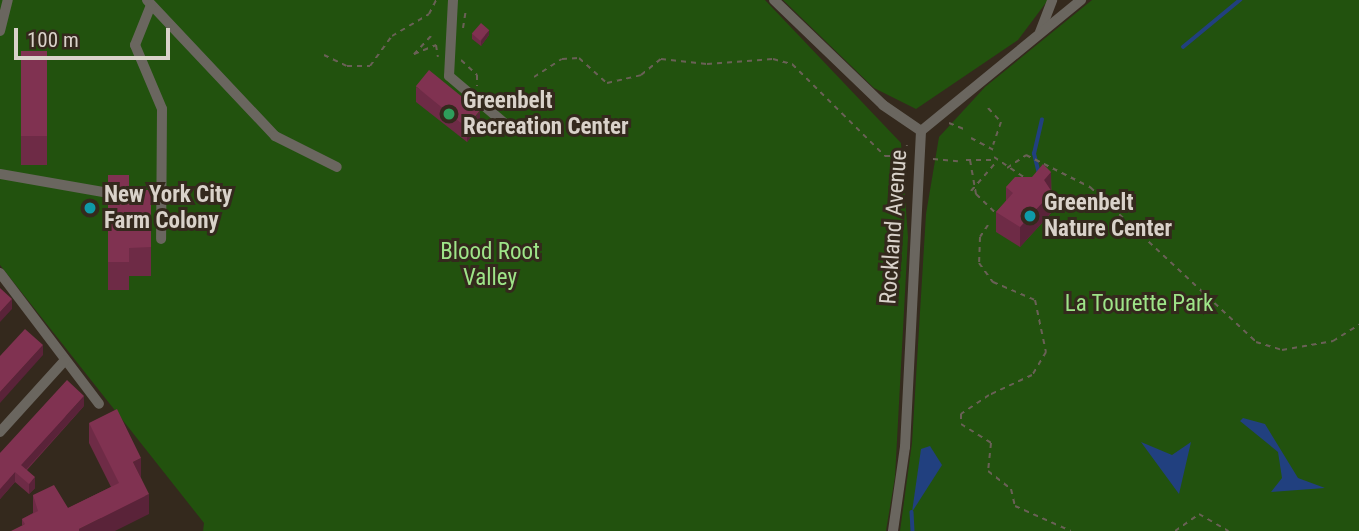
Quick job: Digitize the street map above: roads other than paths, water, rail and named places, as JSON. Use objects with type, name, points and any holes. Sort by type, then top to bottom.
[{"type":"street","points":[[0,31],[8,0]]},
{"type":"street","points":[[453,0],[446,69],[475,99],[510,128]]},
{"type":"street","points":[[774,0],[883,105],[921,131]]},
{"type":"street","points":[[1040,32],[1052,0]]},
{"type":"street","name":"Rockland Avenue","points":[[893,531],[905,447],[921,131],[1082,0]]},
{"type":"street","points":[[161,240],[159,92],[135,45],[149,3],[275,136],[337,167]]},
{"type":"street","points":[[0,174],[39,176],[93,194],[134,195]]},
{"type":"street","points":[[148,195],[161,195]]},
{"type":"street","points":[[0,273],[99,404]]},
{"type":"street","points":[[0,432],[65,360]]},
{"type":"water","points":[[1243,418],[1265,424],[1298,478],[1325,488],[1271,492],[1282,478],[1278,452],[1240,421]]},
{"type":"water","points":[[1141,442],[1172,455],[1191,442],[1179,494]]},
{"type":"water","points":[[930,446],[942,465],[912,512],[921,449]]},
{"type":"waterway","points":[[1183,47],[1240,0]]},
{"type":"waterway","points":[[1039,174],[1034,154],[1042,120]]},
{"type":"waterway","points":[[912,512],[913,531]]},
{"type":"place","name":"Greenbelt Recreation Center","points":[[449,114]]},
{"type":"place","name":"New York City Farm Colony","points":[[90,208]]},
{"type":"place","name":"Greenbelt Nature Center","points":[[1030,216]]},
{"type":"park label","name":"Blood Root Valley","points":[[490,265]]},
{"type":"park label","name":"La Tourette Park","points":[[1139,304]]}]
